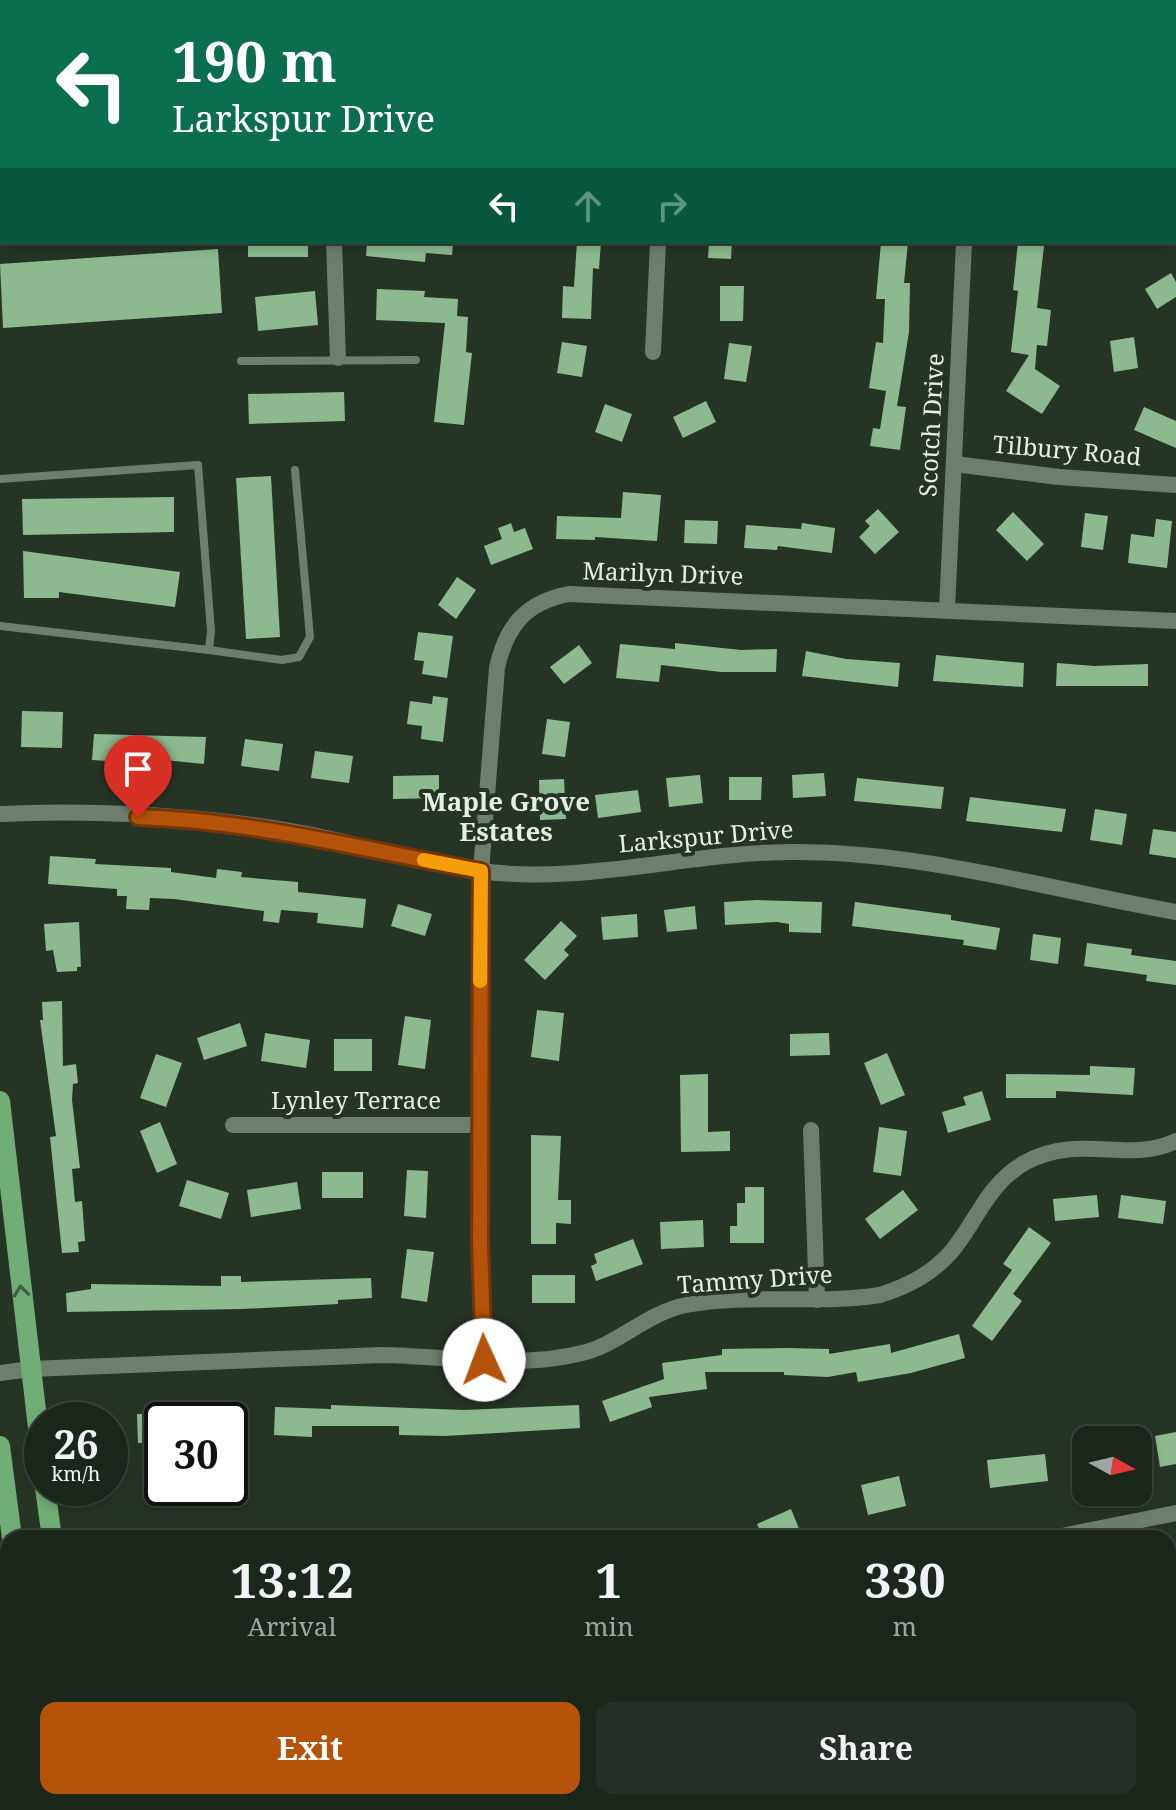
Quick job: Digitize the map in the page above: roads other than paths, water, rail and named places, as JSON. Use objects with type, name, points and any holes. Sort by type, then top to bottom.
[{"type":"main road","points":[[0,1101],[34,1402]]},
{"type":"main road","points":[[0,1446],[11,1530]]},
{"type":"main road","points":[[48,1506],[51,1530]]},
{"type":"street","points":[[334,244],[338,358]]},
{"type":"street","points":[[653,352],[658,244]]},
{"type":"street","name":"Scotch Drive","points":[[947,610],[964,244]]},
{"type":"street","name":"Tilbury Road","points":[[954,464],[1059,477],[1176,485]]},
{"type":"street","name":"Marilyn Drive","points":[[484,1360],[480,1125],[481,871],[497,668],[509,630],[532,606],[569,594],[1176,621]]},
{"type":"street","name":"Larkspur Drive","points":[[0,814],[226,822],[302,833],[481,871],[585,872],[723,855],[796,852],[850,854],[933,866],[1176,912]]},
{"type":"street","name":"Lynley Terrace","points":[[233,1125],[480,1125]]},
{"type":"street","points":[[811,1130],[817,1300]]},
{"type":"street","name":"Tammy Drive","points":[[0,1373],[30,1369],[382,1355],[436,1361],[582,1353],[652,1316],[688,1305],[880,1295],[921,1279],[952,1251],[995,1186],[1025,1162],[1067,1148],[1152,1149],[1176,1141]]},
{"type":"street","points":[[1092,1530],[1176,1513]]},
{"type":"lane","points":[[241,361],[338,358],[416,360]]},
{"type":"lane","points":[[0,479],[198,465],[211,631],[209,650]]},
{"type":"lane","points":[[0,625],[282,660],[299,657],[310,637],[295,470]]},
{"type":"district","name":"Maple Grove Estates","points":[[506,817]]}]
